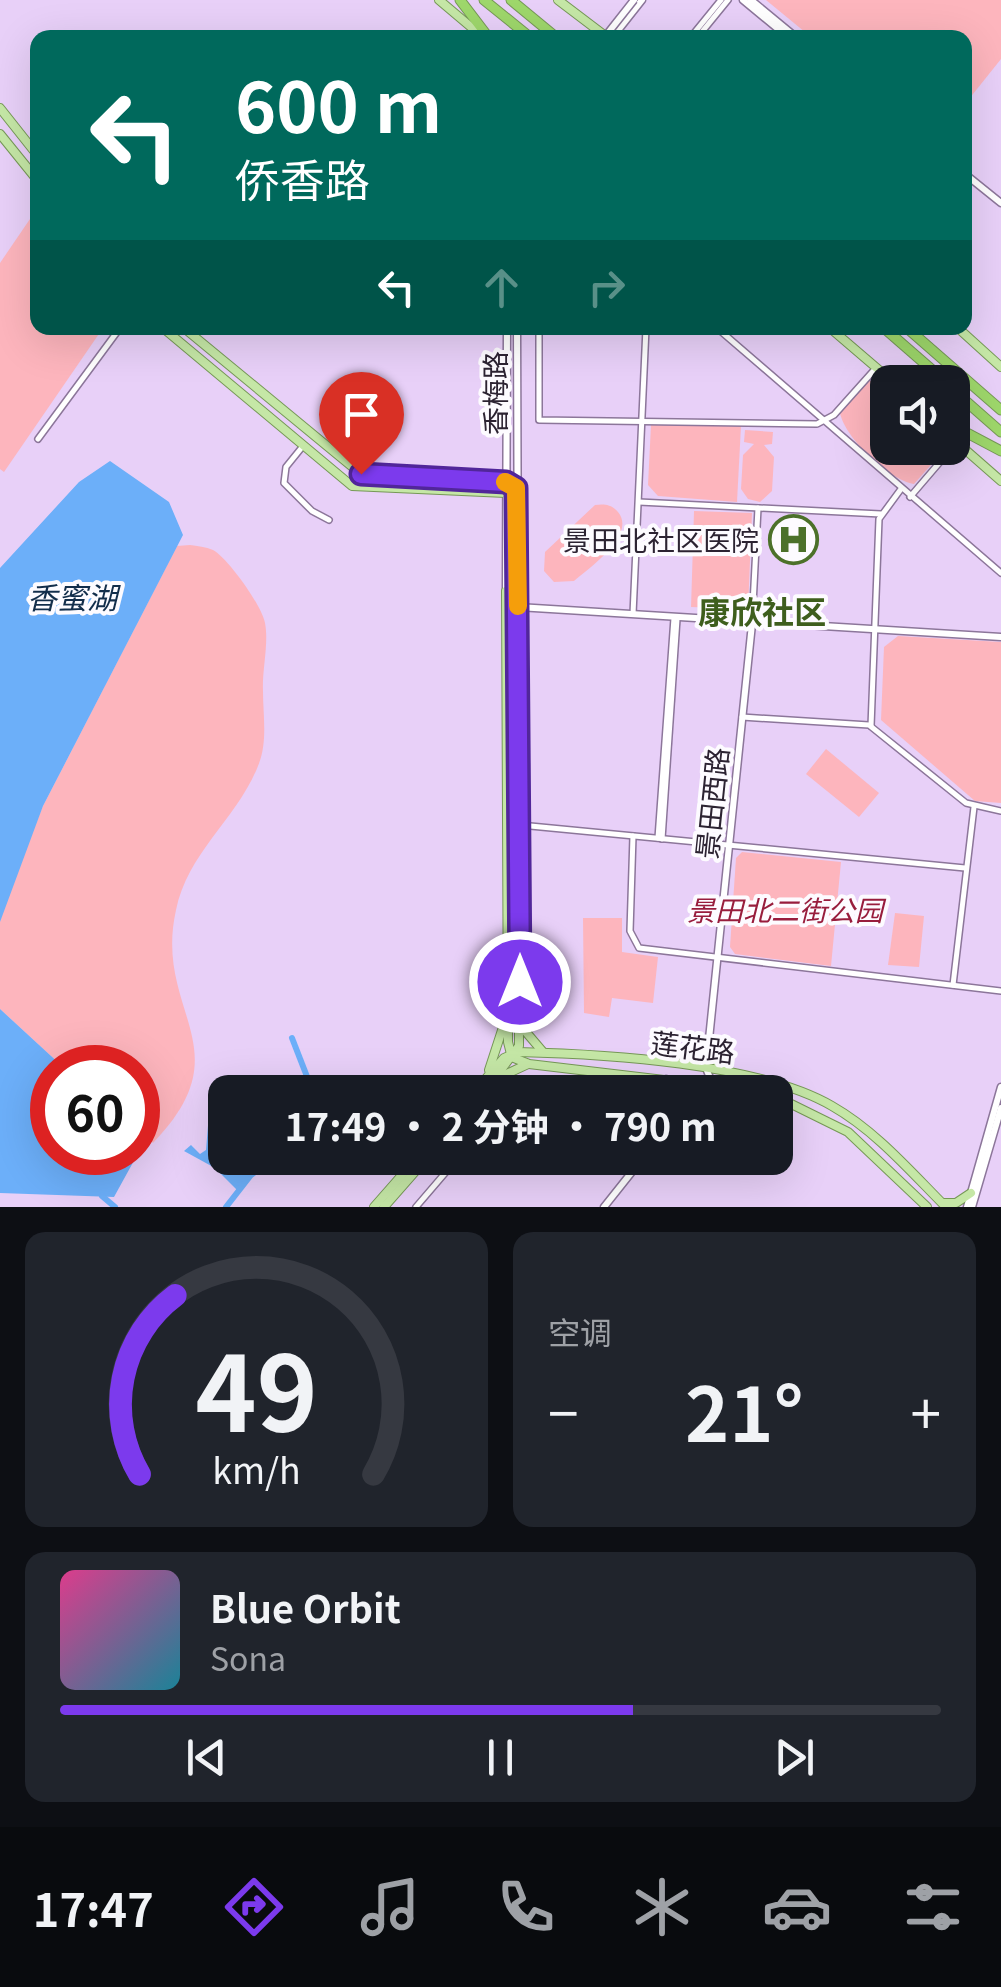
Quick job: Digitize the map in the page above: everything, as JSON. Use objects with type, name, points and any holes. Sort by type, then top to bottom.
[{"type":"highway","points":[[460,0],[481,30]]},
{"type":"highway","points":[[484,0],[521,30]]},
{"type":"highway","points":[[511,0],[547,30]]},
{"type":"highway","points":[[892,335],[926,365]]},
{"type":"highway","points":[[915,335],[1001,410]]},
{"type":"highway","points":[[970,404],[1001,432]]},
{"type":"highway","points":[[970,435],[1001,451]]},
{"type":"main road","points":[[439,0],[476,30]]},
{"type":"main road","points":[[558,0],[597,30]]},
{"type":"main road","points":[[0,108],[30,146]]},
{"type":"main road","points":[[0,134],[8,150],[30,173]]},
{"type":"main road","points":[[170,335],[352,486],[511,491]]},
{"type":"main road","points":[[192,335],[361,474],[506,482],[511,491]]},
{"type":"main road","points":[[838,335],[873,365]]},
{"type":"main road","points":[[966,335],[1001,366]]},
{"type":"main road","points":[[970,457],[1001,481]]},
{"type":"main road","points":[[506,591],[518,607]]},
{"type":"main road","name":"香梅路","points":[[506,591],[508,1007],[514,1054]]},
{"type":"main road","points":[[506,606],[518,607]]},
{"type":"main road","name":"香梅路","points":[[514,1054],[519,1022],[518,607]]},
{"type":"main road","points":[[506,718],[512,710],[520,715]]},
{"type":"main road","points":[[487,1075],[508,1007]]},
{"type":"main road","points":[[519,1022],[532,1042],[552,1054]]},
{"type":"main road","points":[[688,1066],[708,1048],[715,1063],[729,1072]]},
{"type":"main road","points":[[498,1075],[514,1054]]},
{"type":"main road","points":[[494,1075],[514,1054]]},
{"type":"main road","name":"莲花路","points":[[514,1054],[688,1066],[776,1081],[830,1104],[872,1135],[944,1204]]},
{"type":"main road","name":"莲花路","points":[[514,1054],[530,1064],[634,1075]]},
{"type":"main road","points":[[592,1071],[590,1062],[594,1058]]},
{"type":"main road","points":[[508,1075],[530,1064]]},
{"type":"main road","points":[[793,1105],[848,1132],[927,1207]]},
{"type":"main road","points":[[374,1207],[402,1175]]},
{"type":"main road","points":[[384,1207],[412,1175]]},
{"type":"main road","points":[[944,1204],[956,1203],[971,1193]]},
{"type":"street","points":[[613,30],[634,0]]},
{"type":"street","points":[[615,30],[642,0]]},
{"type":"street","points":[[700,30],[724,0]]},
{"type":"street","points":[[747,0],[780,30]]},
{"type":"street","points":[[747,0],[786,30]]},
{"type":"street","points":[[972,182],[1001,205]]},
{"type":"street","points":[[38,440],[115,335]]},
{"type":"street","name":"香梅路","points":[[506,482],[508,335]]},
{"type":"street","name":"香梅路","points":[[506,591],[517,335]]},
{"type":"street","points":[[539,335],[538,420],[824,422],[870,374]]},
{"type":"street","points":[[633,616],[646,335]]},
{"type":"street","points":[[725,335],[1001,573]]},
{"type":"street","points":[[303,446],[286,467],[284,482],[312,511],[329,520]]},
{"type":"street","points":[[910,497],[935,465]]},
{"type":"street","points":[[872,726],[881,514],[901,489]]},
{"type":"street","name":"香梅路","points":[[511,491],[518,607]]},
{"type":"street","points":[[639,502],[881,514]]},
{"type":"street","name":"景田西路","points":[[709,1075],[706,1068],[752,624],[758,508]]},
{"type":"street","points":[[518,607],[1001,637]]},
{"type":"street","points":[[660,839],[675,618]]},
{"type":"street","points":[[742,717],[872,726],[974,807],[1001,810]]},
{"type":"street","points":[[952,985],[974,807]]},
{"type":"street","points":[[520,825],[965,868]]},
{"type":"street","points":[[633,836],[632,942],[639,948],[1001,991]]},
{"type":"street","points":[[969,1207],[997,1121],[1001,1087]]},
{"type":"street","points":[[969,1207],[1001,1108]]},
{"type":"street","points":[[416,1207],[443,1175]]},
{"type":"street","points":[[604,1207],[629,1175]]},
{"type":"green space","points":[[766,0],[1001,0],[1001,59],[972,95],[972,30],[802,30]]},
{"type":"green space","points":[[30,219],[30,335],[98,335],[4,472],[0,469],[0,263]]},
{"type":"green space","points":[[869,381],[870,456],[850,434],[840,413]]},
{"type":"green space","points":[[651,425],[741,426],[737,502],[658,496],[648,485]]},
{"type":"green space","points":[[745,430],[773,432],[772,444],[764,445],[774,457],[772,491],[760,502],[748,499],[741,489],[743,455],[754,444],[744,442]]},
{"type":"green space","points":[[881,465],[931,465],[914,484]]},
{"type":"green space","points":[[595,505],[607,505],[618,512],[622,521],[616,541],[574,581],[554,582],[544,571],[545,552]]},
{"type":"green space","points":[[694,511],[752,513],[748,609],[691,607]]},
{"type":"green space","points":[[177,546],[210,549],[219,555],[244,583],[263,615],[264,738],[249,785],[191,870],[176,910],[172,946],[195,1055],[192,1081],[179,1110],[160,1134],[160,1045],[39,1045],[0,1009],[0,922],[5,899],[43,806]]},
{"type":"green space","points":[[898,636],[1001,642],[1001,803],[975,801],[881,720],[884,647]]},
{"type":"green space","points":[[826,749],[879,793],[859,817],[806,774]]},
{"type":"green space","name":"景田北二街公园","points":[[742,852],[841,862],[831,966],[735,954],[730,947],[736,858]]},
{"type":"green space","points":[[895,913],[924,916],[919,967],[888,965]]},
{"type":"green space","points":[[583,918],[622,918],[622,952],[658,957],[653,1003],[612,998],[609,1017],[584,1013]]},
{"type":"water","name":"香蜜湖","points":[[110,461],[169,502],[183,535],[43,806],[0,922],[0,568],[79,482]]},
{"type":"water","points":[[0,1009],[39,1045],[30,1045],[30,1175],[126,1175],[114,1197],[0,1193]]},
{"type":"water","points":[[208,1126],[208,1164],[184,1151],[191,1145],[200,1154],[206,1150]]},
{"type":"water","points":[[222,1175],[250,1175],[239,1192]]},
{"type":"waterway","points":[[292,1038],[306,1075]]},
{"type":"waterway","points":[[226,1207],[251,1175]]},
{"type":"waterway","points":[[102,1196],[115,1207]]},
{"type":"slow traffic","points":[[505,482],[516,488],[518,606]]},
{"type":"place","name":"景田北社区医院","points":[[794,539]]},
{"type":"district","name":"康欣社区","points":[[762,610]]},
{"type":"route","points":[[361,474],[506,482],[516,488],[520,982]]}]
